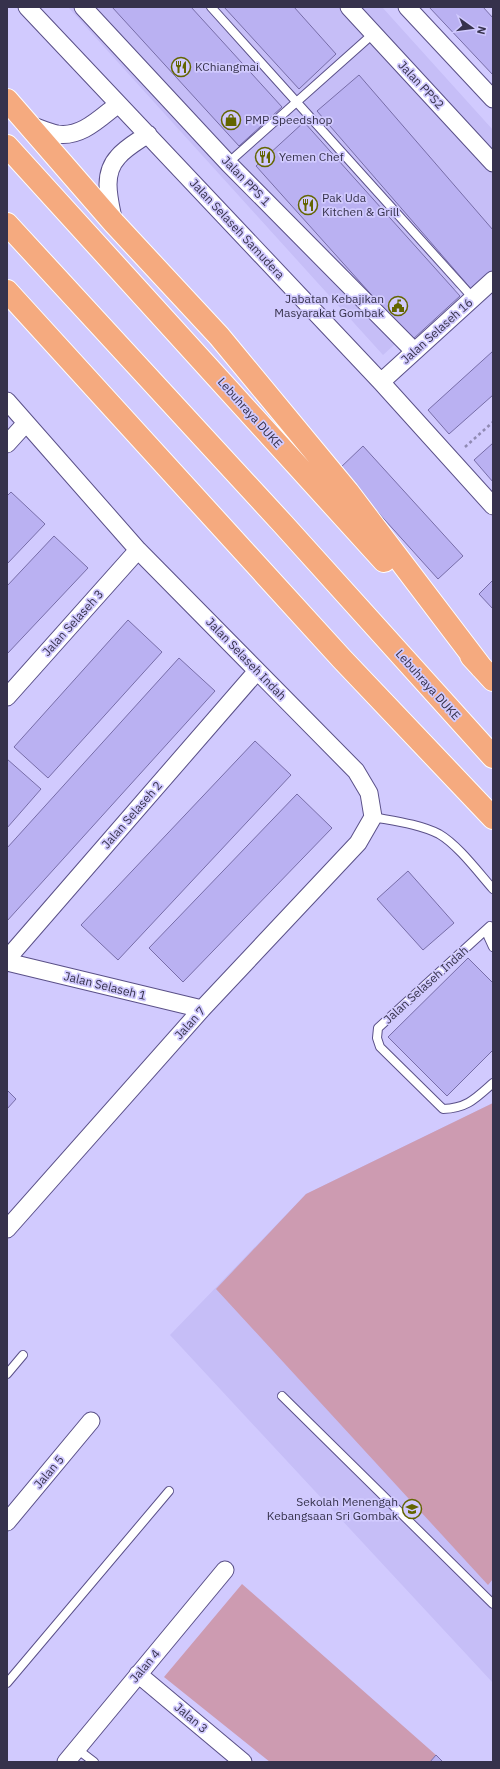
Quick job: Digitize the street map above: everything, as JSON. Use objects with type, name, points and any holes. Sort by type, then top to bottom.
[{"type":"highway","points":[[7,100],[114,223],[219,336],[348,492],[487,674]]},
{"type":"highway","name":"Lebuhraya DUKE","points":[[7,146],[487,674]]},
{"type":"highway","name":"Lebuhraya DUKE","points":[[7,224],[302,545],[493,757]]},
{"type":"highway","points":[[7,291],[342,659],[493,818]]},
{"type":"street","name":"Jalan Selaseh Samudera","points":[[27,7],[381,382],[493,506]]},
{"type":"street","name":"Jalan PPS 1","points":[[82,7],[228,163],[414,351]]},
{"type":"street","name":"Jalan PPS2","points":[[349,7],[493,164]]},
{"type":"street","points":[[407,7],[493,99]]},
{"type":"street","points":[[30,125],[58,134],[76,133],[118,105]]},
{"type":"street","points":[[114,223],[108,192],[109,172],[118,157],[148,134]]},
{"type":"street","name":"Jalan Selaseh 16","points":[[381,382],[493,280]]},
{"type":"street","name":"Jalan Selaseh Indah","points":[[7,401],[138,550],[356,771],[369,794],[373,817]]},
{"type":"street","points":[[7,444],[26,422]]},
{"type":"street","name":"Jalan Selaseh 3","points":[[7,696],[138,550]]},
{"type":"street","name":"Jalan Selaseh 2","points":[[7,959],[257,671]]},
{"type":"street","name":"Jalan 7","points":[[7,1229],[202,1009],[358,843],[373,817]]},
{"type":"street","name":"Jalan Selaseh 1","points":[[7,962],[202,1009]]},
{"type":"street","name":"Jalan 5","points":[[7,1522],[91,1421]]},
{"type":"street","name":"Jalan 4","points":[[66,1762],[224,1570]]},
{"type":"street","name":"Jalan 3","points":[[138,1674],[243,1762]]},
{"type":"lane","points":[[211,7],[473,298]]},
{"type":"lane","points":[[228,163],[374,33]]},
{"type":"lane","points":[[373,817],[411,825],[438,833],[448,840],[493,889]]},
{"type":"lane","name":"Jalan Selaseh Indah","points":[[492,925],[488,936],[493,947]]},
{"type":"lane","name":"Jalan Selaseh Indah","points":[[492,925],[378,1028],[377,1038],[380,1047],[443,1109],[457,1109],[468,1105],[493,1083]]},
{"type":"lane","points":[[7,1374],[23,1355]]},
{"type":"lane","points":[[282,1396],[493,1604]]},
{"type":"lane","points":[[7,1683],[169,1490]]},
{"type":"lane","points":[[77,1749],[94,1762]]},
{"type":"path","points":[[452,460],[493,422]]},
{"type":"shaded area","points":[[68,7],[382,7],[493,130],[493,255],[383,355]]},
{"type":"shaded area","name":"Sekolah Menengah Kebangsaan Sri Gombak","points":[[493,1103],[493,1683],[170,1335],[306,1194]]},
{"type":"shaded area","name":"Sekolah Menengah Kebangsaan Sri Gombak","points":[[493,1103],[493,1579],[488,1585],[216,1289],[306,1194]]},
{"type":"shaded area","points":[[242,1584],[436,1755],[430,1762],[270,1762],[164,1677]]},
{"type":"building","points":[[112,7],[191,7],[282,107],[239,146]]},
{"type":"building","points":[[224,7],[294,7],[336,54],[299,89]]},
{"type":"building","points":[[429,7],[483,7],[493,18],[493,75]]},
{"type":"building","points":[[359,75],[493,230],[493,273],[473,291],[317,111]]},
{"type":"building","points":[[304,122],[460,296],[412,340],[256,166]]},
{"type":"building","points":[[493,351],[493,395],[449,434],[428,410]]},
{"type":"building","points":[[493,443],[493,482],[474,460]]},
{"type":"building","points":[[363,446],[463,556],[438,579],[339,469]]},
{"type":"building","points":[[11,492],[45,524],[7,564],[7,496]]},
{"type":"building","points":[[54,536],[88,568],[7,654],[7,586]]},
{"type":"building","points":[[493,580],[493,609],[479,594]]},
{"type":"building","points":[[128,620],[162,652],[48,778],[14,747]]},
{"type":"building","points":[[179,658],[215,691],[7,921],[7,848]]},
{"type":"building","points":[[255,741],[291,775],[118,960],[81,925]]},
{"type":"building","points":[[7,759],[41,789],[7,828]]},
{"type":"building","points":[[297,794],[332,828],[183,982],[149,948]]},
{"type":"building","points":[[408,871],[454,923],[423,950],[377,899]]},
{"type":"building","points":[[468,958],[493,983],[493,1050],[447,1096],[388,1037]]},
{"type":"building","points":[[7,1090],[16,1099],[7,1109]]},
{"type":"building","points":[[436,1755],[443,1762],[430,1762]]},
{"type":"place","name":"KChiangmai","points":[[181,67]]},
{"type":"place","name":"PMP Speedshop","points":[[231,120]]},
{"type":"place","name":"Yemen Chef","points":[[265,157]]},
{"type":"place","name":"Pak Uda Kitchen & Grill","points":[[308,205]]},
{"type":"place","name":"Jabatan Kebajikan Masyarakat Gombak","points":[[398,306]]},
{"type":"place","name":"Sekolah Menengah Kebangsaan Sri Gombak","points":[[412,1509]]}]
